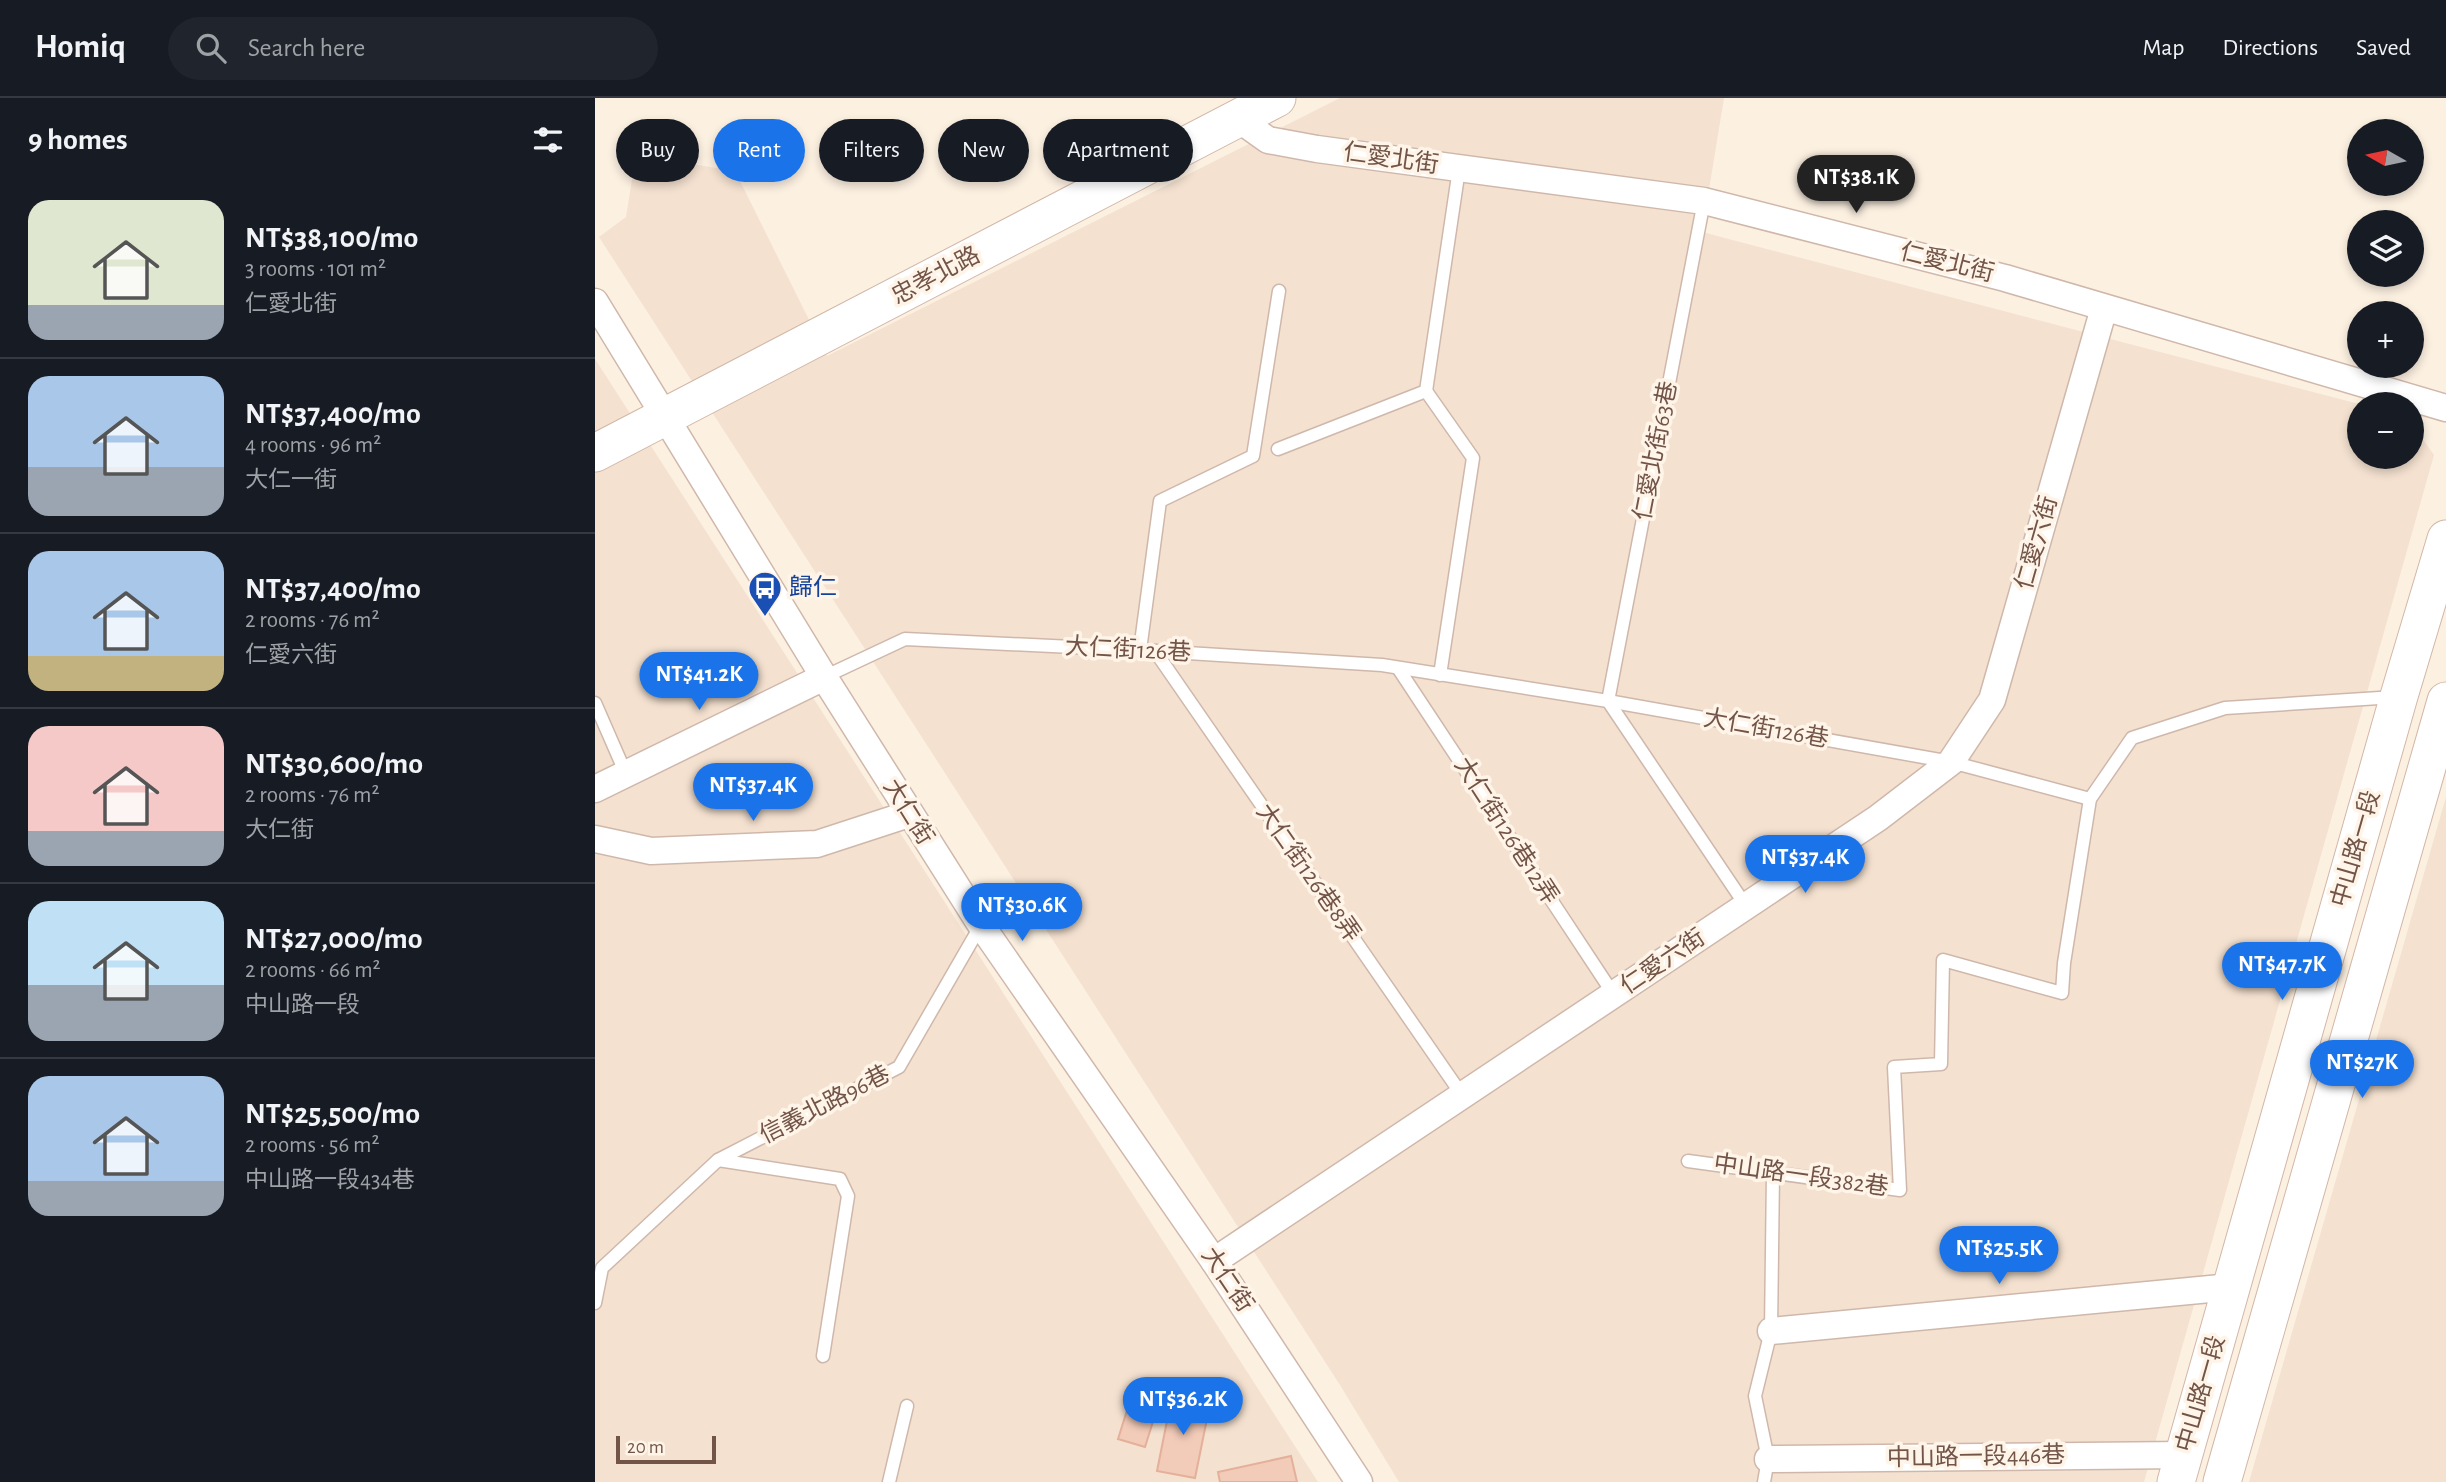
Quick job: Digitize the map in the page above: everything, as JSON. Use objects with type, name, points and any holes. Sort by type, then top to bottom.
[{"type":"main road","name":"忠孝北路","points":[[595,453],[1277,98]]},
{"type":"main road","name":"中山路一段","points":[[2180,1469],[2446,539]]},
{"type":"main road","name":"中山路一段","points":[[2222,1482],[2446,701]]},
{"type":"street","name":"仁愛北街","points":[[1237,118],[1268,140],[1317,149],[1704,201],[2005,278],[2446,408]]},
{"type":"street","name":"大仁街","points":[[595,302],[909,814],[981,925],[1214,1261],[1359,1482]]},
{"type":"street","name":"仁愛六街","points":[[1214,1261],[1878,818],[1951,762],[1992,700],[2104,308]]},
{"type":"street","points":[[595,789],[824,677]]},
{"type":"street","points":[[595,839],[651,851],[817,844],[909,814]]},
{"type":"street","points":[[1771,1331],[2231,1287]]},
{"type":"street","name":"中山路一段446巷","points":[[1766,1471],[2180,1469]]},
{"type":"lane","points":[[1440,674],[1473,458],[1426,391],[1459,169]]},
{"type":"lane","name":"仁愛北街63巷","points":[[1608,701],[1704,201]]},
{"type":"lane","points":[[1140,650],[1160,501],[1253,456],[1279,291]]},
{"type":"lane","points":[[1278,449],[1426,391]]},
{"type":"lane","name":"大仁街126巷","points":[[824,677],[905,639],[1140,650],[1398,668],[1608,701],[1951,762],[2090,799]]},
{"type":"lane","name":"大仁街126巷8弄","points":[[1155,651],[1462,1095]]},
{"type":"lane","name":"大仁街126巷12弄","points":[[1398,668],[1614,995]]},
{"type":"lane","name":"中山路一段382巷","points":[[1688,1161],[1900,1190],[1894,1067],[1941,1064],[1943,960],[2062,993],[2064,963],[2090,799],[2132,738],[2225,708],[2399,696]]},
{"type":"lane","points":[[1608,701],[1746,906]]},
{"type":"lane","points":[[595,703],[626,774]]},
{"type":"lane","name":"信義北路96巷","points":[[595,1303],[602,1268],[718,1160],[899,1067],[981,925]]},
{"type":"lane","name":"信義北路96巷","points":[[718,1160],[840,1179],[848,1196],[823,1356]]},
{"type":"lane","points":[[1766,1471],[1755,1396],[1771,1331],[1773,1172]]},
{"type":"lane","points":[[889,1482],[907,1406]]},
{"type":"shaded area","points":[[1340,98],[1724,98],[1702,232],[2347,401],[2347,469],[2424,469],[2424,441],[2434,455],[2144,1482],[1399,1482],[1340,1385],[599,237],[626,217],[632,182],[699,182],[699,165],[713,167],[713,182],[740,182],[827,356],[1173,182],[1193,182],[1193,172]]},
{"type":"shaded area","points":[[595,359],[1318,1482],[595,1482]]},
{"type":"shaded area","points":[[2446,797],[2446,1482],[2249,1482]]},
{"type":"building","points":[[1135,1385],[1162,1393],[1145,1447],[1118,1439]]},
{"type":"building","points":[[1172,1396],[1210,1404],[1195,1478],[1157,1471]]},
{"type":"building","points":[[1291,1456],[1297,1482],[1220,1482],[1218,1472]]},
{"type":"place","name":"歸仁","points":[[765,618]]}]
